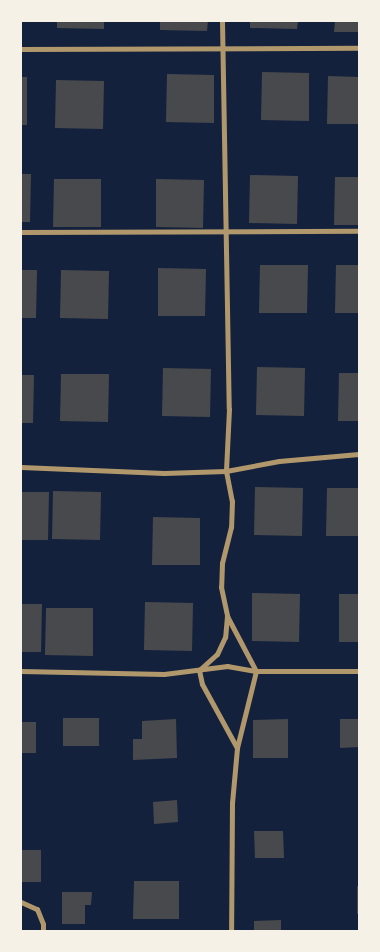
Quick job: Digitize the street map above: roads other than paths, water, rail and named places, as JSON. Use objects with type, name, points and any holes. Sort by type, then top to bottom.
[{"type":"street","points":[[222,21],[229,409],[226,471],[232,501],[232,527],[222,563],[221,587],[227,616],[256,671],[237,748],[232,803],[231,931]]},
{"type":"street","points":[[21,49],[359,48]]},
{"type":"street","points":[[21,232],[359,231]]},
{"type":"street","points":[[21,467],[164,473],[226,471],[280,461],[359,454]]},
{"type":"street","points":[[199,670],[217,654],[225,637],[227,616]]},
{"type":"street","points":[[21,671],[164,674],[226,666],[256,671],[359,671]]},
{"type":"street","points":[[199,670],[202,684],[237,748]]},
{"type":"street","points":[[21,902],[37,909],[43,924],[43,931]]}]
